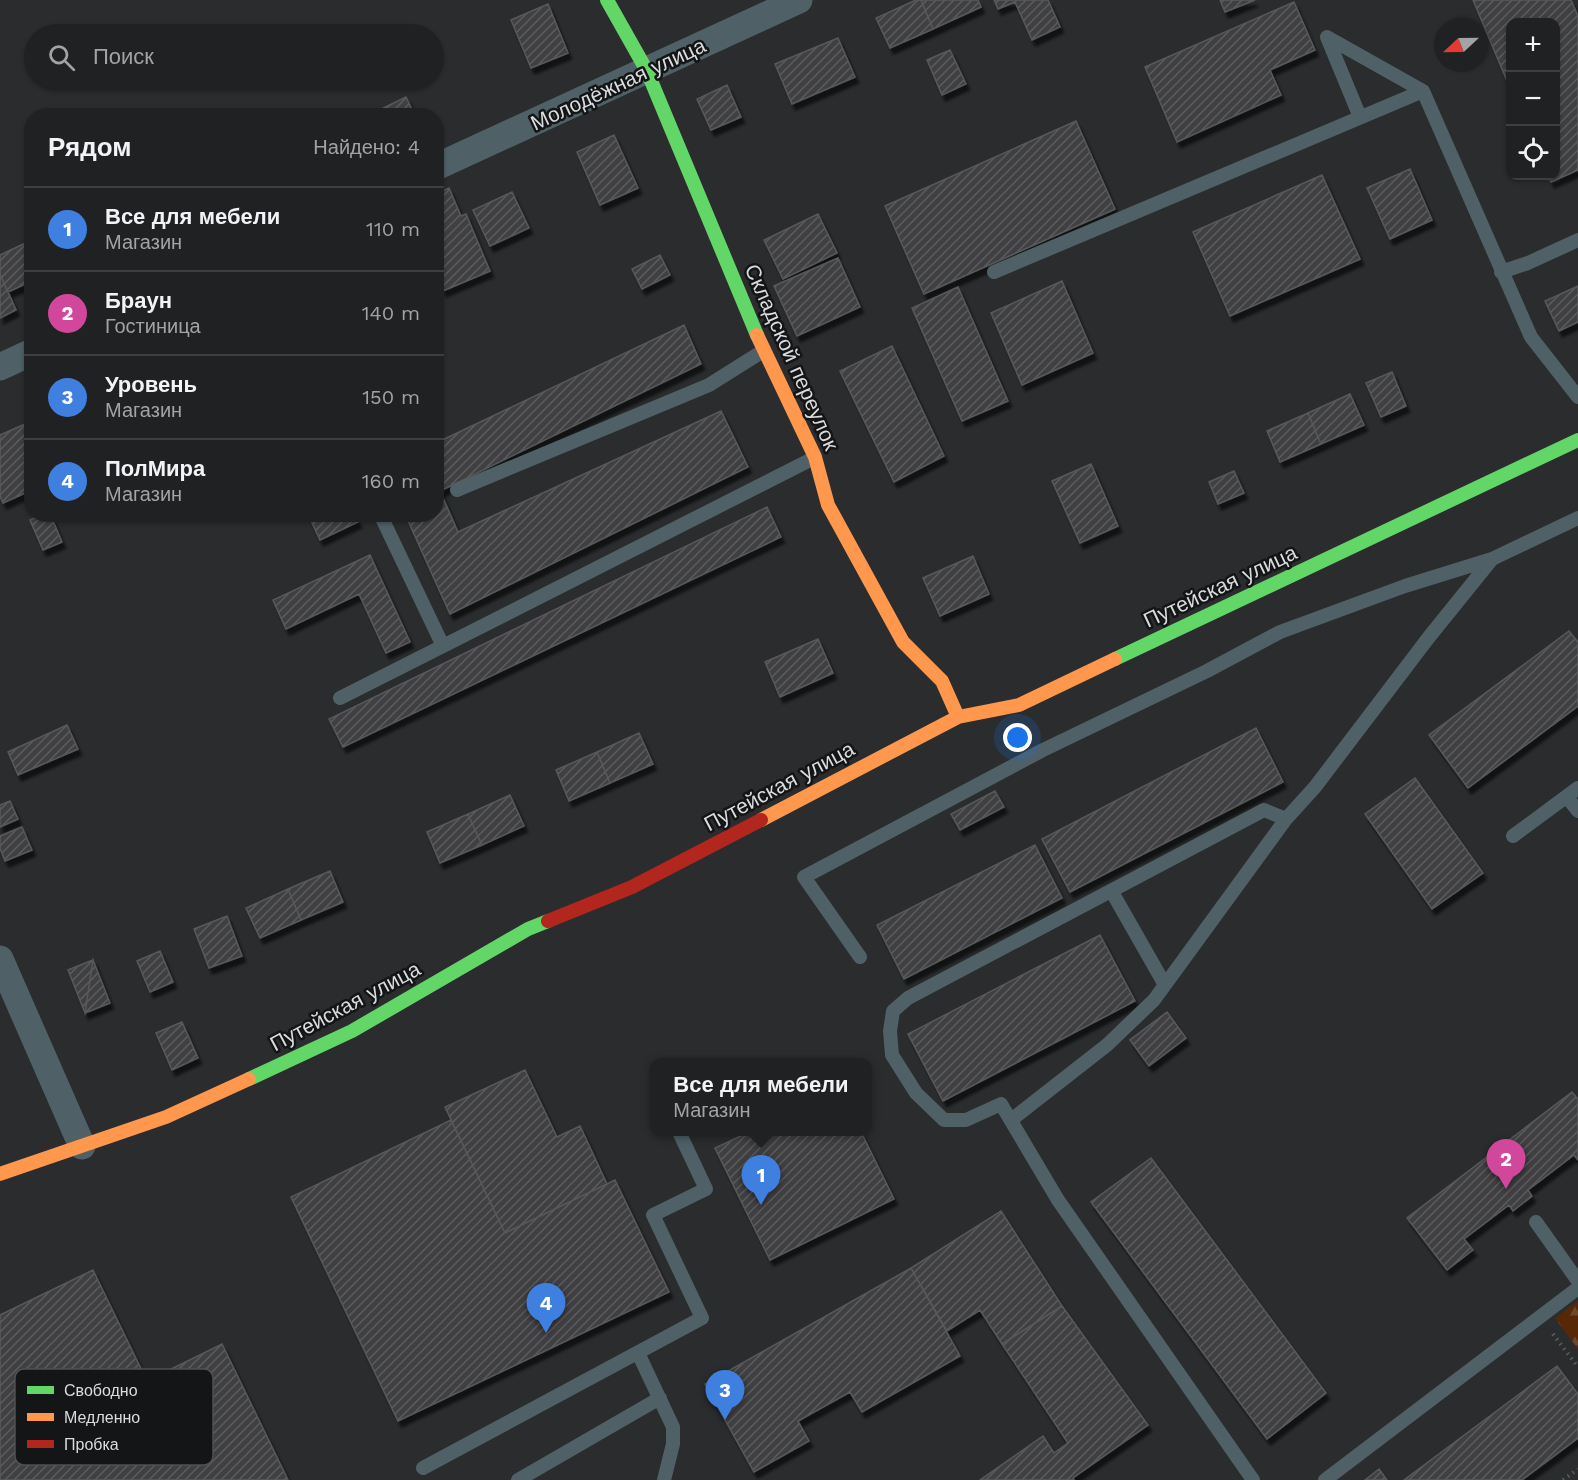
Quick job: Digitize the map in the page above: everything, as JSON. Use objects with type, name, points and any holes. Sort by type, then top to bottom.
[{"type":"street","name":"Складской переулок","points":[[607,0],[647,71],[764,350],[815,458],[828,505],[903,642],[942,681],[958,717]]},
{"type":"street","name":"Молодёжная улица","points":[[444,163],[799,0]]},
{"type":"street","points":[[0,367],[24,356]]},
{"type":"street","name":"Путейская улица","points":[[0,1174],[166,1117],[352,1031],[528,929],[632,886],[958,717],[1019,705],[1578,440]]},
{"type":"street","points":[[0,959],[82,1146]]},
{"type":"lane","points":[[1360,117],[1327,37],[1423,91],[1531,338],[1578,397]]},
{"type":"lane","points":[[994,272],[1423,91]]},
{"type":"lane","points":[[1501,272],[1528,263],[1578,240]]},
{"type":"lane","points":[[457,490],[709,385],[764,350]]},
{"type":"lane","points":[[340,698],[815,458]]},
{"type":"lane","points":[[860,957],[804,877],[1043,750],[1207,671],[1280,632],[1405,586],[1492,559],[1578,518]]},
{"type":"lane","points":[[384,522],[443,646]]},
{"type":"lane","points":[[1011,1120],[1107,1045],[1154,1000],[1286,819],[1315,787],[1429,636],[1492,559]]},
{"type":"lane","points":[[1513,836],[1573,792],[1578,811]]},
{"type":"lane","points":[[1253,1480],[1058,1200],[1001,1104],[966,1120],[944,1120],[916,1094],[892,1055],[890,1031],[893,1011],[908,998],[1264,810],[1286,819]]},
{"type":"lane","points":[[1112,892],[1165,985]]},
{"type":"lane","points":[[423,1468],[702,1318],[652,1215],[706,1189],[681,1136]]},
{"type":"lane","points":[[1536,1222],[1578,1281]]},
{"type":"lane","points":[[1325,1480],[1578,1288]]},
{"type":"lane","points":[[638,1353],[673,1427],[673,1443],[664,1480]]},
{"type":"lane","points":[[518,1480],[660,1398]]},
{"type":"path","points":[[1541,1317],[1578,1367]]},
{"type":"path","points":[[1563,1480],[1578,1469]]},
{"type":"green space","points":[[1578,1301],[1578,1349],[1555,1318]]},
{"type":"building","points":[[916,0],[921,0],[933,29],[890,48],[876,18]]},
{"type":"building","points":[[921,0],[978,0],[981,7],[933,29]]},
{"type":"building","points":[[994,0],[1048,0],[1060,27],[1032,40],[1015,2],[998,9]]},
{"type":"building","points":[[1220,0],[1255,0],[1225,12]]},
{"type":"building","points":[[1473,0],[1571,0],[1578,16],[1578,170],[1560,178],[1560,18],[1506,18],[1506,78],[1488,36],[1488,18],[1481,18]]},
{"type":"building","points":[[1294,2],[1315,50],[1270,70],[1281,95],[1177,142],[1145,67]]},
{"type":"building","points":[[548,4],[568,53],[531,68],[511,20]]},
{"type":"building","points":[[838,38],[855,77],[792,104],[775,64]]},
{"type":"building","points":[[950,50],[966,84],[942,95],[927,60]]},
{"type":"building","points":[[727,85],[741,117],[711,130],[697,99]]},
{"type":"building","points":[[406,97],[411,108],[383,108]]},
{"type":"building","points":[[1076,121],[1115,209],[924,294],[885,206]]},
{"type":"building","points":[[614,135],[638,188],[600,205],[577,152]]},
{"type":"building","points":[[1410,169],[1432,220],[1390,239],[1367,188]]},
{"type":"building","points":[[1322,175],[1360,259],[1230,316],[1193,232]]},
{"type":"building","points":[[449,188],[461,216],[466,214],[490,271],[444,291],[444,190]]},
{"type":"building","points":[[512,192],[529,228],[490,246],[473,210]]},
{"type":"building","points":[[818,214],[837,253],[783,279],[764,240]]},
{"type":"building","points":[[24,244],[24,285],[8,292],[0,274],[0,255]]},
{"type":"building","points":[[660,255],[670,275],[642,289],[632,269]]},
{"type":"building","points":[[838,258],[860,307],[797,336],[774,286]]},
{"type":"building","points":[[0,274],[16,310],[0,318]]},
{"type":"building","points":[[1062,281],[1093,353],[1022,385],[991,313]]},
{"type":"building","points":[[1578,286],[1578,322],[1559,331],[1545,301]]},
{"type":"building","points":[[958,287],[1008,401],[962,421],[912,308]]},
{"type":"building","points":[[684,325],[701,364],[444,489],[444,439]]},
{"type":"building","points":[[892,346],[944,456],[894,482],[840,371]]},
{"type":"building","points":[[1392,372],[1406,406],[1381,417],[1366,383]]},
{"type":"building","points":[[1350,394],[1364,425],[1321,444],[1308,413]]},
{"type":"building","points":[[721,411],[748,467],[450,614],[409,522],[444,522],[444,500],[458,532]]},
{"type":"building","points":[[1308,413],[1321,444],[1280,462],[1267,431]]},
{"type":"building","points":[[24,424],[24,494],[3,503],[0,496],[0,435]]},
{"type":"building","points":[[1091,464],[1118,526],[1080,543],[1052,481]]},
{"type":"building","points":[[1234,471],[1244,493],[1218,504],[1209,482]]},
{"type":"building","points":[[767,507],[781,537],[343,747],[329,719]]},
{"type":"building","points":[[31,522],[53,522],[62,542],[43,550]]},
{"type":"building","points":[[312,522],[358,522],[320,540]]},
{"type":"building","points":[[370,555],[410,642],[386,653],[359,594],[286,629],[273,600]]},
{"type":"building","points":[[973,556],[989,594],[940,616],[923,578]]},
{"type":"building","points":[[1569,631],[1578,642],[1578,706],[1468,788],[1429,735]]},
{"type":"building","points":[[818,639],[833,673],[780,697],[765,662]]},
{"type":"building","points":[[67,725],[78,749],[18,775],[8,752]]},
{"type":"building","points":[[1256,728],[1283,782],[1070,892],[1042,839]]},
{"type":"building","points":[[639,733],[653,764],[610,783],[597,752]]},
{"type":"building","points":[[597,752],[610,783],[569,801],[556,770]]},
{"type":"building","points":[[1415,778],[1483,873],[1432,909],[1365,814]]},
{"type":"building","points":[[995,791],[1004,807],[960,830],[951,814]]},
{"type":"building","points":[[510,795],[524,826],[482,845],[468,814]]},
{"type":"building","points":[[10,801],[18,819],[0,827],[0,805]]},
{"type":"building","points":[[468,814],[482,845],[440,863],[427,832]]},
{"type":"building","points":[[22,827],[32,850],[5,861],[0,848],[0,836]]},
{"type":"building","points":[[1035,845],[1062,898],[904,979],[877,925]]},
{"type":"building","points":[[330,871],[343,902],[301,920],[288,889]]},
{"type":"building","points":[[288,889],[301,920],[260,938],[246,908]]},
{"type":"building","points":[[227,916],[242,956],[209,968],[194,929]]},
{"type":"building","points":[[1100,935],[1135,1001],[943,1101],[908,1034]]},
{"type":"building","points":[[160,951],[173,982],[150,992],[137,961]]},
{"type":"building","points":[[93,960],[85,1013],[68,970]]},
{"type":"building","points":[[93,960],[110,1003],[85,1013]]},
{"type":"building","points":[[1167,1012],[1186,1038],[1149,1066],[1130,1040]]},
{"type":"building","points":[[182,1022],[198,1058],[172,1070],[156,1033]]},
{"type":"building","points":[[525,1070],[557,1137],[580,1126],[607,1184],[505,1233],[445,1107]]},
{"type":"building","points":[[1572,1092],[1578,1099],[1578,1160],[1574,1155],[1528,1190],[1532,1196],[1513,1211],[1509,1205],[1464,1239],[1473,1250],[1447,1270],[1407,1218]]},
{"type":"building","points":[[451,1120],[505,1233],[615,1180],[669,1292],[398,1421],[291,1197]]},
{"type":"building","points":[[740,1136],[863,1136],[894,1199],[770,1260],[715,1148]]},
{"type":"building","points":[[1151,1158],[1326,1393],[1267,1439],[1091,1202]]},
{"type":"building","points":[[1001,1211],[1062,1306],[1002,1344],[980,1310],[947,1331],[911,1268]]},
{"type":"building","points":[[911,1268],[960,1356],[862,1412],[850,1392],[798,1421],[809,1441],[754,1472],[705,1384]]},
{"type":"building","points":[[93,1270],[141,1369],[15,1369],[15,1465],[213,1465],[213,1369],[171,1369],[222,1344],[288,1480],[0,1480],[0,1315]]},
{"type":"building","points":[[1062,1306],[1148,1425],[1073,1478],[1074,1480],[980,1480],[1043,1436],[1054,1453],[1068,1443],[1002,1344]]},
{"type":"building","points":[[1557,1366],[1578,1394],[1578,1438],[1522,1480],[1404,1480]]},
{"type":"building","points":[[1379,1469],[1387,1480],[1365,1480]]},
{"type":"traffic: fast","points":[[607,0],[647,71],[757,335]]},
{"type":"traffic: fast","points":[[1115,659],[1578,440]]},
{"type":"traffic: fast","points":[[249,1079],[352,1031],[528,929],[548,921]]},
{"type":"traffic: slow","points":[[757,335],[815,457],[828,505],[903,642],[942,681],[958,717]]},
{"type":"traffic: slow","points":[[761,820],[958,717],[1019,705],[1115,659]]},
{"type":"traffic: slow","points":[[0,1174],[166,1117],[249,1079]]},
{"type":"traffic: jam","points":[[548,921],[632,887],[761,820]]},
{"type":"place","name":"Браун","points":[[1506,1189]]},
{"type":"place","name":"Все для мебели","points":[[761,1205]]},
{"type":"place","name":"ПолМира","points":[[546,1333]]},
{"type":"place","name":"Уровень","points":[[725,1420]]}]
